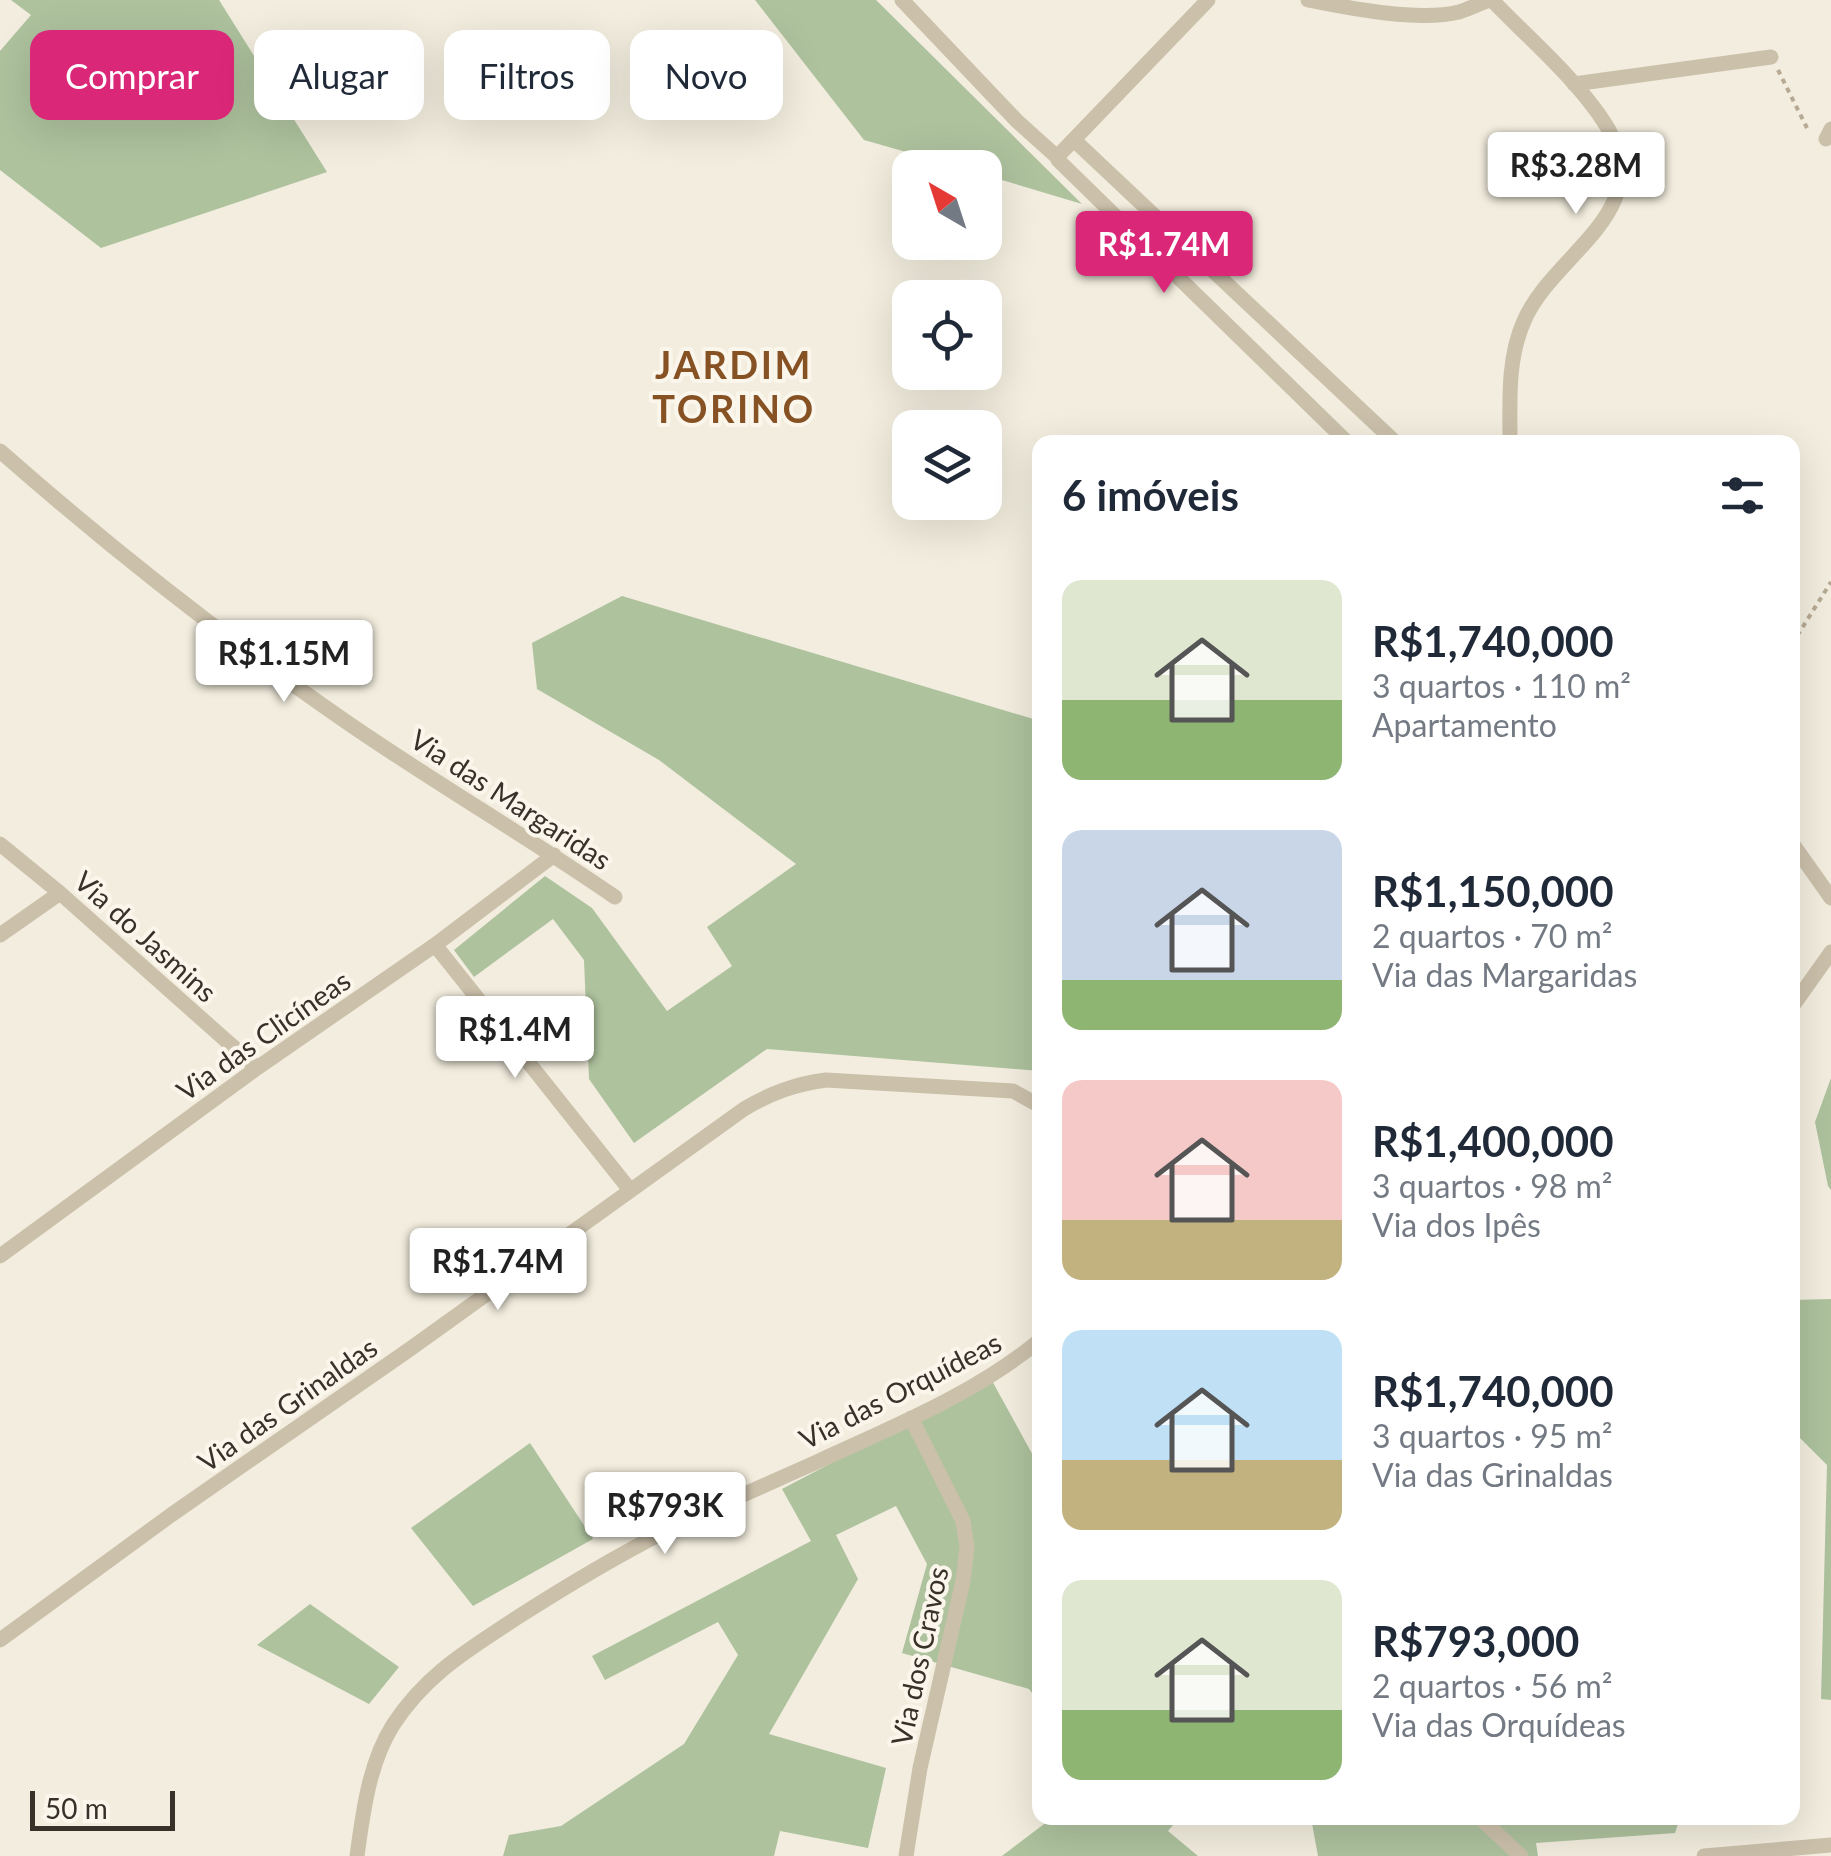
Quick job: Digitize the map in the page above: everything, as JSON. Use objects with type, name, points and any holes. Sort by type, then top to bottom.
[{"type":"street","points":[[902,0],[1060,164],[1340,435]]},
{"type":"street","points":[[1057,157],[1208,0]]},
{"type":"street","points":[[1308,0],[1431,16],[1458,12],[1490,0],[1574,84],[1606,126],[1620,158],[1620,184],[1612,210],[1538,296],[1525,318],[1513,358],[1510,435]]},
{"type":"street","points":[[1338,0],[1354,9]]},
{"type":"street","points":[[1574,84],[1771,57]]},
{"type":"street","points":[[1074,140],[1389,435]]},
{"type":"street","name":"Via das Margaridas","points":[[0,451],[204,620],[338,716],[615,898]]},
{"type":"street","name":"Via do Jasmins","points":[[0,844],[256,1068]]},
{"type":"street","points":[[1800,854],[1831,898]]},
{"type":"street","name":"Via das Clicíneas","points":[[0,1256],[256,1068],[435,945],[554,855]]},
{"type":"street","points":[[0,934],[60,893]]},
{"type":"street","points":[[435,945],[630,1190]]},
{"type":"street","points":[[1800,997],[1831,952]]},
{"type":"street","name":"Via das Grinaldas","points":[[0,1640],[771,1093],[826,1080],[1013,1091],[1032,1102]]},
{"type":"street","name":"Via das Orquídeas","points":[[357,1856],[374,1764],[391,1728],[420,1688],[460,1655],[554,1594],[662,1533],[911,1418],[970,1388],[1032,1347]]},
{"type":"street","name":"Via dos Cravos","points":[[906,1856],[920,1768],[963,1581],[966,1547],[963,1522],[911,1418]]},
{"type":"street","points":[[1487,1825],[1520,1856]]},
{"type":"street","points":[[1704,1856],[1831,1845]]},
{"type":"path","points":[[1771,57],[1808,128]]},
{"type":"path","points":[[1800,631],[1831,582]]},
{"type":"green space","points":[[11,0],[219,0],[254,56],[254,120],[294,120],[327,172],[101,248],[0,170],[0,51],[31,15]]},
{"type":"green space","points":[[755,0],[876,0],[1082,204],[1002,180],[1002,150],[899,150],[864,140],[783,36],[783,30],[778,30]]},
{"type":"green space","points":[[622,596],[1032,719],[1032,1070],[767,1049],[634,1143],[589,1079],[584,960],[553,919],[474,977],[454,950],[545,876],[592,908],[667,1011],[732,966],[707,927],[796,864],[659,760],[537,689],[532,643]]},
{"type":"green space","points":[[1831,1078],[1831,1190],[1815,1122]]},
{"type":"green space","points":[[1831,1299],[1831,1700],[1821,1699],[1827,1465],[1800,1438],[1800,1300]]},
{"type":"green space","points":[[991,1379],[1032,1453],[1032,1693],[902,1653],[927,1564],[896,1506],[836,1535],[858,1579],[769,1734],[886,1768],[868,1848],[780,1831],[774,1856],[503,1856],[509,1835],[561,1826],[684,1744],[738,1655],[718,1622],[605,1680],[592,1656],[811,1541],[782,1489]]},
{"type":"green space","points":[[530,1443],[593,1539],[473,1606],[411,1528]]},
{"type":"green space","points":[[310,1604],[399,1667],[369,1704],[257,1645]]},
{"type":"green space","points":[[1043,1825],[1173,1825],[1168,1831],[1198,1856],[1002,1856]]},
{"type":"green space","points":[[1312,1825],[1678,1825],[1675,1833],[1536,1843],[1538,1856],[1318,1856]]},
{"type":"district","name":"JARDIM TORINO","points":[[734,386]]}]
